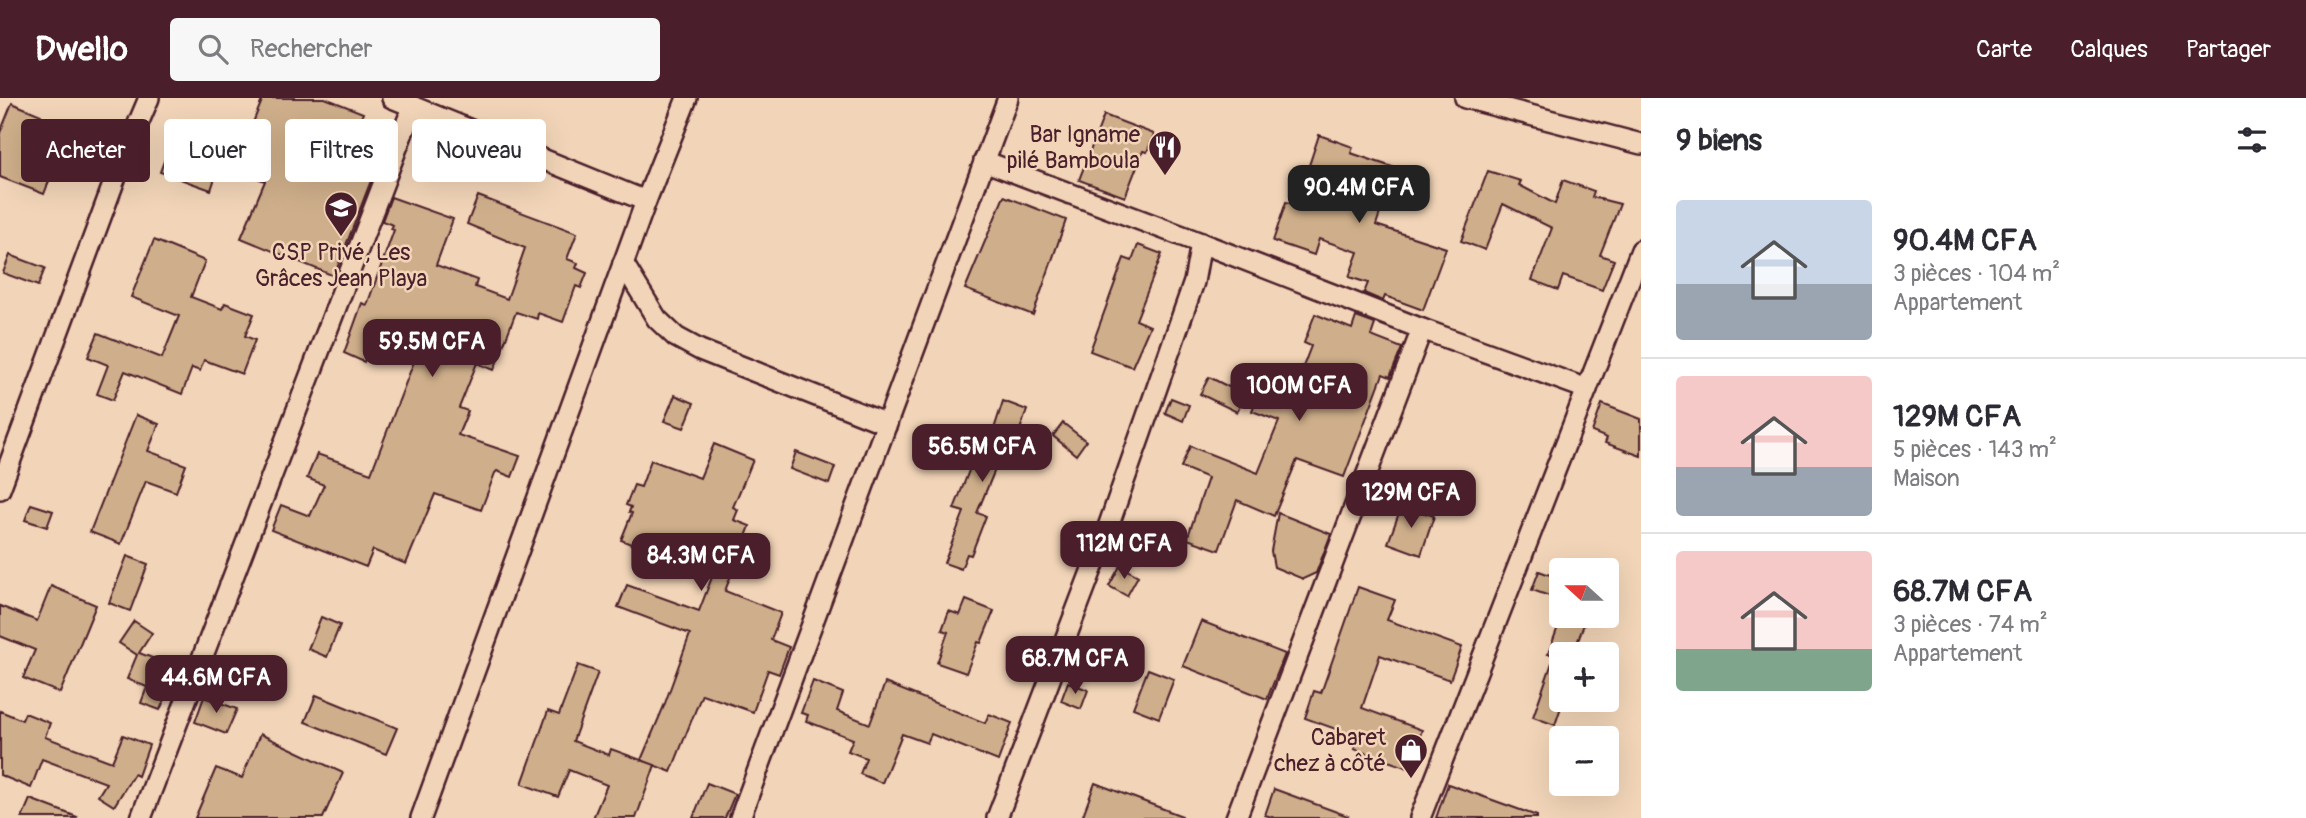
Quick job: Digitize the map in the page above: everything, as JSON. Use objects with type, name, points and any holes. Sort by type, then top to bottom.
[{"type":"street","points":[[0,489],[118,171],[149,98]]},
{"type":"street","points":[[391,98],[646,201]]},
{"type":"street","points":[[421,818],[623,263],[687,98]]},
{"type":"street","points":[[740,818],[1008,98]]},
{"type":"street","points":[[1465,98],[1528,106],[1641,145]]},
{"type":"street","points":[[141,818],[413,106]]},
{"type":"street","points":[[985,161],[1422,329],[1587,389]]},
{"type":"street","points":[[997,818],[1107,530],[1194,282],[1201,243]]},
{"type":"street","points":[[1420,818],[1641,250]]},
{"type":"street","points":[[623,263],[657,320],[676,337],[887,424]]},
{"type":"street","points":[[1236,818],[1422,329]]},
{"type":"building","points":[[263,98],[325,98],[363,113],[361,119],[285,119],[285,182],[370,182],[334,276],[241,238],[265,182],[271,182],[271,119],[254,119]]},
{"type":"building","points":[[12,103],[41,115],[40,119],[21,119],[21,182],[49,182],[44,194],[0,177],[0,133]]},
{"type":"building","points":[[1104,115],[1154,134],[1147,152],[1143,151],[1125,197],[1079,180]]},
{"type":"building","points":[[1319,135],[1353,147],[1351,153],[1395,168],[1376,225],[1446,248],[1423,310],[1385,296],[1383,301],[1364,293],[1368,283],[1349,277],[1358,252],[1319,239],[1314,255],[1273,241],[1286,202],[1296,205]]},
{"type":"building","points":[[1488,171],[1521,181],[1519,185],[1555,204],[1563,180],[1594,191],[1592,197],[1620,204],[1600,255],[1614,260],[1602,290],[1563,276],[1558,290],[1532,280],[1552,228],[1503,204],[1485,250],[1461,241]]},
{"type":"building","points":[[188,182],[214,182],[211,190]]},
{"type":"building","points":[[478,196],[577,233],[567,259],[578,263],[576,268],[587,273],[581,288],[576,286],[563,322],[538,313],[537,319],[516,312],[494,370],[477,363],[459,408],[468,411],[458,435],[520,456],[512,477],[497,471],[495,473],[481,510],[435,494],[406,564],[373,550],[366,567],[271,530],[281,505],[310,516],[324,485],[307,478],[317,454],[371,473],[418,351],[375,333],[364,362],[344,353],[362,303],[367,305],[394,230],[391,229],[393,225],[382,221],[391,197],[453,219],[436,265],[477,280],[475,287],[507,299],[525,248],[467,224]]},
{"type":"building","points":[[1004,196],[1066,220],[1033,315],[965,289]]},
{"type":"building","points":[[154,240],[205,261],[191,297],[222,309],[225,303],[254,314],[245,336],[255,340],[242,374],[204,360],[200,371],[192,368],[182,394],[125,371],[113,400],[97,394],[108,365],[88,357],[98,333],[162,358],[179,316],[131,297]]},
{"type":"building","points":[[1138,245],[1162,254],[1136,320],[1150,326],[1132,367],[1090,351],[1124,258],[1132,261]]},
{"type":"building","points":[[10,255],[45,268],[38,286],[3,273]]},
{"type":"building","points":[[1315,314],[1352,329],[1356,317],[1375,324],[1371,336],[1402,348],[1390,377],[1383,374],[1344,477],[1297,460],[1274,516],[1237,500],[1219,550],[1187,539],[1208,478],[1181,467],[1190,446],[1258,473],[1279,421],[1252,411],[1269,366],[1299,377],[1311,346],[1304,343]]},
{"type":"building","points":[[1209,377],[1245,395],[1237,412],[1200,394]]},
{"type":"building","points":[[675,395],[694,403],[684,428],[664,421]]},
{"type":"building","points":[[1171,398],[1189,405],[1183,421],[1165,413]]},
{"type":"building","points":[[1003,401],[1027,410],[1016,441],[1008,438],[977,513],[986,516],[971,555],[967,554],[961,569],[944,563],[964,512],[954,509],[977,450],[986,454]]},
{"type":"building","points":[[1602,404],[1641,419],[1641,456],[1605,443],[1607,438],[1592,432]]},
{"type":"building","points":[[136,415],[159,424],[148,451],[186,465],[176,492],[146,481],[121,544],[90,532]]},
{"type":"building","points":[[1063,423],[1086,441],[1076,455],[1053,436]]},
{"type":"building","points":[[714,444],[753,460],[733,507],[738,510],[734,520],[750,526],[725,591],[781,613],[771,640],[789,647],[779,674],[768,670],[753,712],[702,694],[671,772],[641,760],[690,634],[618,607],[627,585],[699,611],[712,577],[621,540],[632,513],[629,512],[631,507],[626,505],[634,485],[641,487],[651,460],[700,478]]},
{"type":"building","points":[[796,452],[835,467],[829,484],[790,469]]},
{"type":"building","points":[[31,504],[53,511],[47,527],[25,520]]},
{"type":"building","points":[[1402,505],[1434,516],[1421,555],[1388,543]]},
{"type":"building","points":[[1278,513],[1331,534],[1316,573],[1303,579],[1274,567],[1271,551]]},
{"type":"building","points":[[127,556],[148,564],[130,611],[109,603]]},
{"type":"building","points":[[1120,566],[1138,576],[1127,596],[1109,586]]},
{"type":"building","points":[[1539,571],[1549,575],[1549,596],[1532,590]]},
{"type":"building","points":[[51,586],[96,605],[60,693],[23,678],[35,650],[0,636],[0,606],[37,621]]},
{"type":"building","points":[[1358,587],[1395,600],[1387,620],[1462,647],[1450,680],[1380,655],[1362,708],[1422,730],[1408,768],[1354,749],[1358,737],[1305,718],[1314,691],[1321,693]]},
{"type":"building","points":[[966,600],[994,611],[966,673],[937,663],[948,632],[942,630],[949,611],[960,615]]},
{"type":"building","points":[[321,617],[340,625],[327,657],[308,649]]},
{"type":"building","points":[[134,621],[152,633],[139,653],[185,670],[178,687],[171,684],[160,710],[141,703],[147,687],[127,679],[137,655],[119,643]]},
{"type":"building","points":[[1201,621],[1285,654],[1267,699],[1183,666]]},
{"type":"building","points":[[1558,628],[1583,628],[1577,642],[1552,642]]},
{"type":"building","points":[[578,665],[598,672],[573,741],[609,755],[611,749],[655,765],[636,818],[593,818],[607,785],[569,770],[558,797],[522,784],[548,711],[559,715]]},
{"type":"building","points":[[1148,669],[1174,679],[1159,718],[1133,708]]},
{"type":"building","points":[[1549,671],[1549,712],[1559,712],[1555,725],[1533,717]]},
{"type":"building","points":[[813,681],[843,693],[837,711],[870,724],[885,683],[985,723],[989,714],[1012,723],[998,761],[931,734],[927,743],[902,734],[882,783],[860,774],[866,758],[848,751],[853,739],[806,721],[808,715],[801,713]]},
{"type":"building","points":[[1068,682],[1088,690],[1081,709],[1061,701]]},
{"type":"building","points":[[316,695],[397,728],[386,754],[305,722]]},
{"type":"building","points":[[204,697],[237,709],[226,734],[195,722]]},
{"type":"building","points":[[0,711],[22,720],[25,713],[50,723],[45,737],[112,762],[123,735],[149,745],[138,776],[134,774],[114,806],[98,796],[106,783],[42,759],[31,788],[0,775]]},
{"type":"building","points":[[260,734],[343,773],[323,818],[195,818],[216,768],[242,778]]},
{"type":"building","points":[[707,783],[735,794],[725,818],[693,818]]},
{"type":"building","points":[[1095,783],[1182,816],[1182,818],[1082,818]]},
{"type":"building","points":[[1448,784],[1537,816],[1537,818],[1436,818]]},
{"type":"building","points":[[1274,789],[1348,816],[1275,818],[1265,815]]},
{"type":"building","points":[[30,799],[77,817],[22,818]]},
{"type":"place","name":"Bar Igname pilé Bamboula","points":[[1165,177]]},
{"type":"place","name":"CSP Privé, Les Grâces Jean Playa","points":[[341,238]]},
{"type":"place","name":"Cabaret chez à côté","points":[[1411,780]]}]
